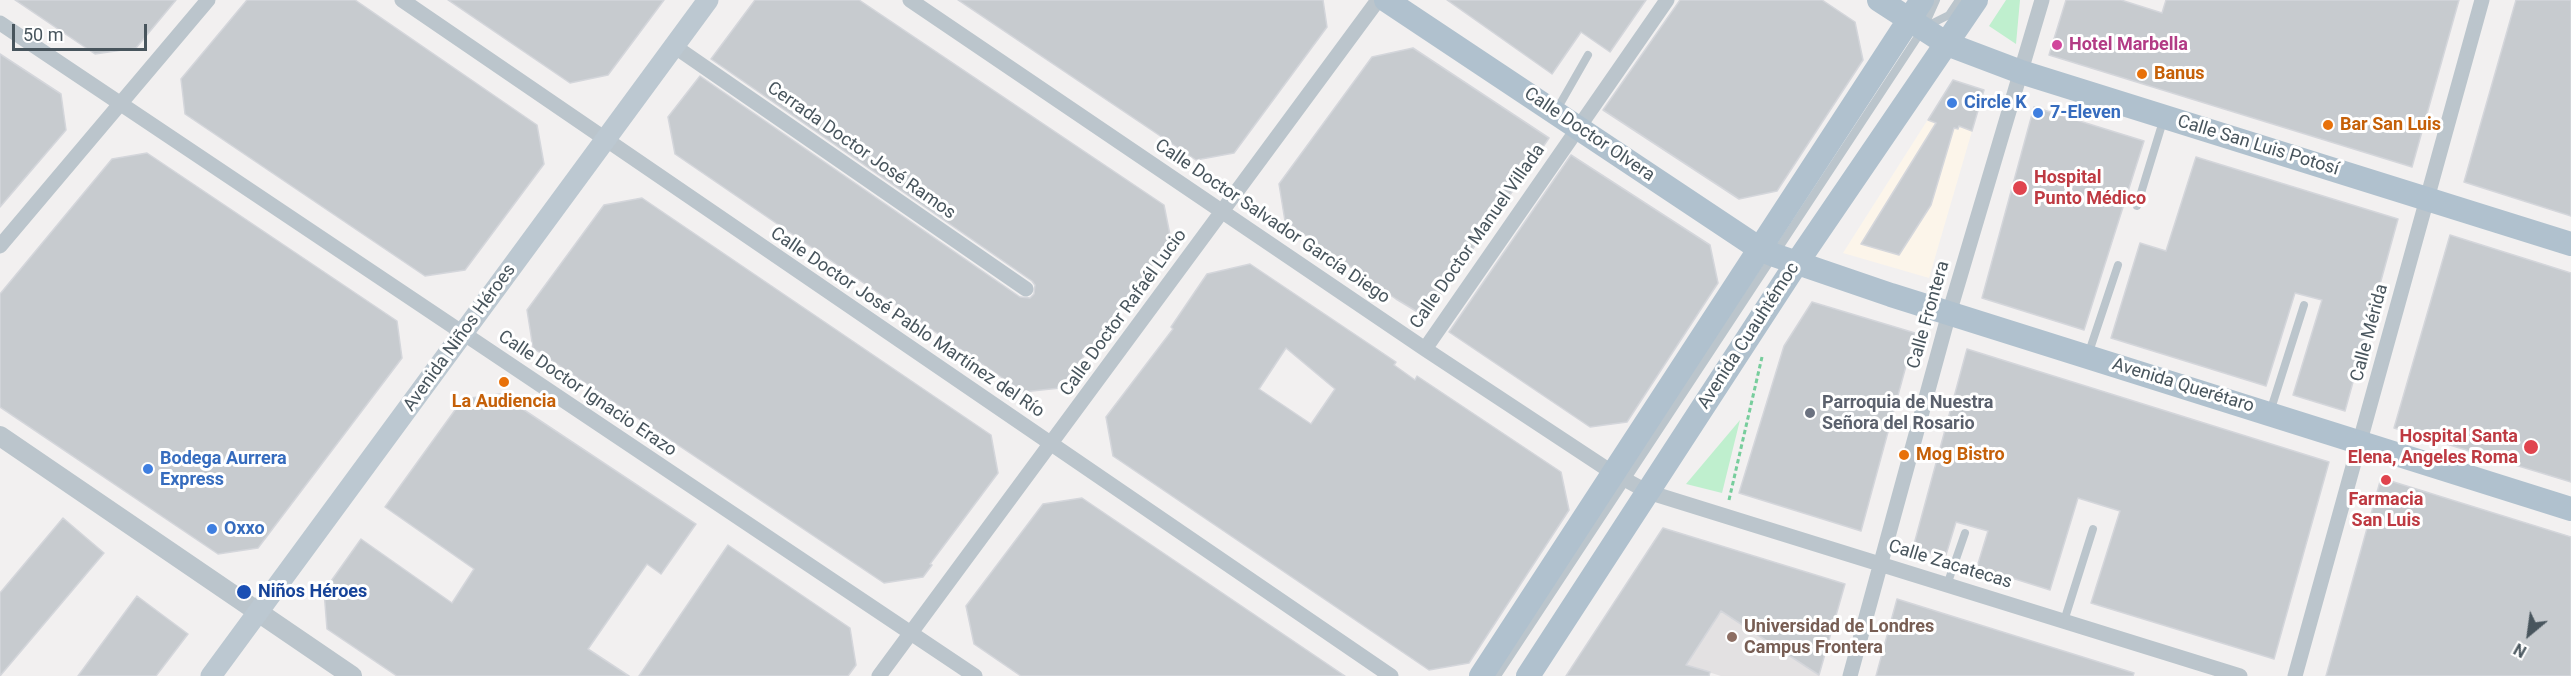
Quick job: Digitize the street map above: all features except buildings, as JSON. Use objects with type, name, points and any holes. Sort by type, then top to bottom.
[{"type":"main road","name":"Avenida Niños Héroes","points":[[211,676],[708,0]]},
{"type":"main road","name":"Calle Doctor Olvera","points":[[1386,0],[1777,256]]},
{"type":"main road","name":"Calle San Luis Potosí","points":[[1879,0],[1918,16],[1947,44],[2021,72],[2571,244]]},
{"type":"main road","name":"Avenida Cuauhtémoc","points":[[1528,676],[1630,482],[1777,256],[1947,44],[1976,0]]},
{"type":"main road","name":"Avenida Cuauhtémoc","points":[[1481,676],[1630,482],[1777,256],[1918,16]]},
{"type":"main road","name":"Avenida Querétaro","points":[[1777,256],[1950,313],[2571,508]]},
{"type":"street","points":[[0,246],[208,0]]},
{"type":"street","name":"Calle Doctor José Pablo Martínez del Río","points":[[402,0],[1391,676]]},
{"type":"street","name":"Calle Doctor Salvador García Diego","points":[[910,0],[1425,349],[1630,482]]},
{"type":"street","name":"Calle Doctor Rafaél Lucio","points":[[879,676],[1378,0]]},
{"type":"street","name":"Calle Doctor Manuel Villada","points":[[1425,349],[1667,0]]},
{"type":"street","name":"Calle Frontera","points":[[1850,676],[1950,313],[2042,0]]},
{"type":"street","name":"Calle Mérida","points":[[2295,676],[2482,0]]},
{"type":"street","name":"Calle Doctor Ignacio Erazo","points":[[0,22],[975,676]]},
{"type":"street","name":"Cerrada Doctor José Ramos","points":[[674,46],[1026,289]]},
{"type":"street","points":[[0,436],[352,676]]},
{"type":"street","name":"Calle Zacatecas","points":[[1630,482],[1725,516],[2064,621],[2204,671],[2240,676]]},
{"type":"lane","points":[[1918,16],[1936,0]]},
{"type":"lane","points":[[1918,16],[1949,15],[1959,0]]},
{"type":"lane","points":[[1555,112],[1588,55]]},
{"type":"lane","points":[[2137,206],[2164,117]]},
{"type":"lane","points":[[2087,356],[2118,265]]},
{"type":"lane","points":[[2269,413],[2304,305]]},
{"type":"lane","points":[[1497,676],[1630,482]]},
{"type":"lane","points":[[2064,621],[2093,529]]},
{"type":"lane","points":[[1947,585],[1965,533]]},
{"type":"path","points":[[1725,516],[1762,354]]},
{"type":"shaded area","points":[[1953,80],[1984,90],[1929,278],[1843,253]]},
{"type":"shaded area","name":"Universidad de Londres Campus Frontera","points":[[1721,611],[1819,676],[1721,676],[1686,665]]},
{"type":"green space","points":[[2006,0],[2020,0],[2016,44],[1989,26]]},
{"type":"green space","points":[[1740,420],[1722,493],[1686,484]]},
{"type":"place","name":"Hotel Marbella","points":[[2057,45]]},
{"type":"place","name":"Banus","points":[[2142,74]]},
{"type":"place","name":"Circle K","points":[[1952,103]]},
{"type":"place","name":"7-Eleven","points":[[2038,113]]},
{"type":"place","name":"Bar San Luis","points":[[2328,125]]},
{"type":"place","name":"Hospital Punto Médico","points":[[2020,188]]},
{"type":"place","name":"La Audiencia","points":[[504,382]]},
{"type":"place","name":"Parroquia de Nuestra Señora del Rosario","points":[[1810,413]]},
{"type":"place","name":"Hospital Santa Elena, Angeles Roma","points":[[2531,447]]},
{"type":"place","name":"Mog Bistro","points":[[1904,455]]},
{"type":"place","name":"Bodega Aurrera Express","points":[[148,469]]},
{"type":"place","name":"Farmacia San Luis","points":[[2386,480]]},
{"type":"place","name":"Oxxo","points":[[212,529]]},
{"type":"place","name":"Niños Héroes","points":[[244,592]]},
{"type":"place","name":"Universidad de Londres Campus Frontera","points":[[1732,637]]}]
